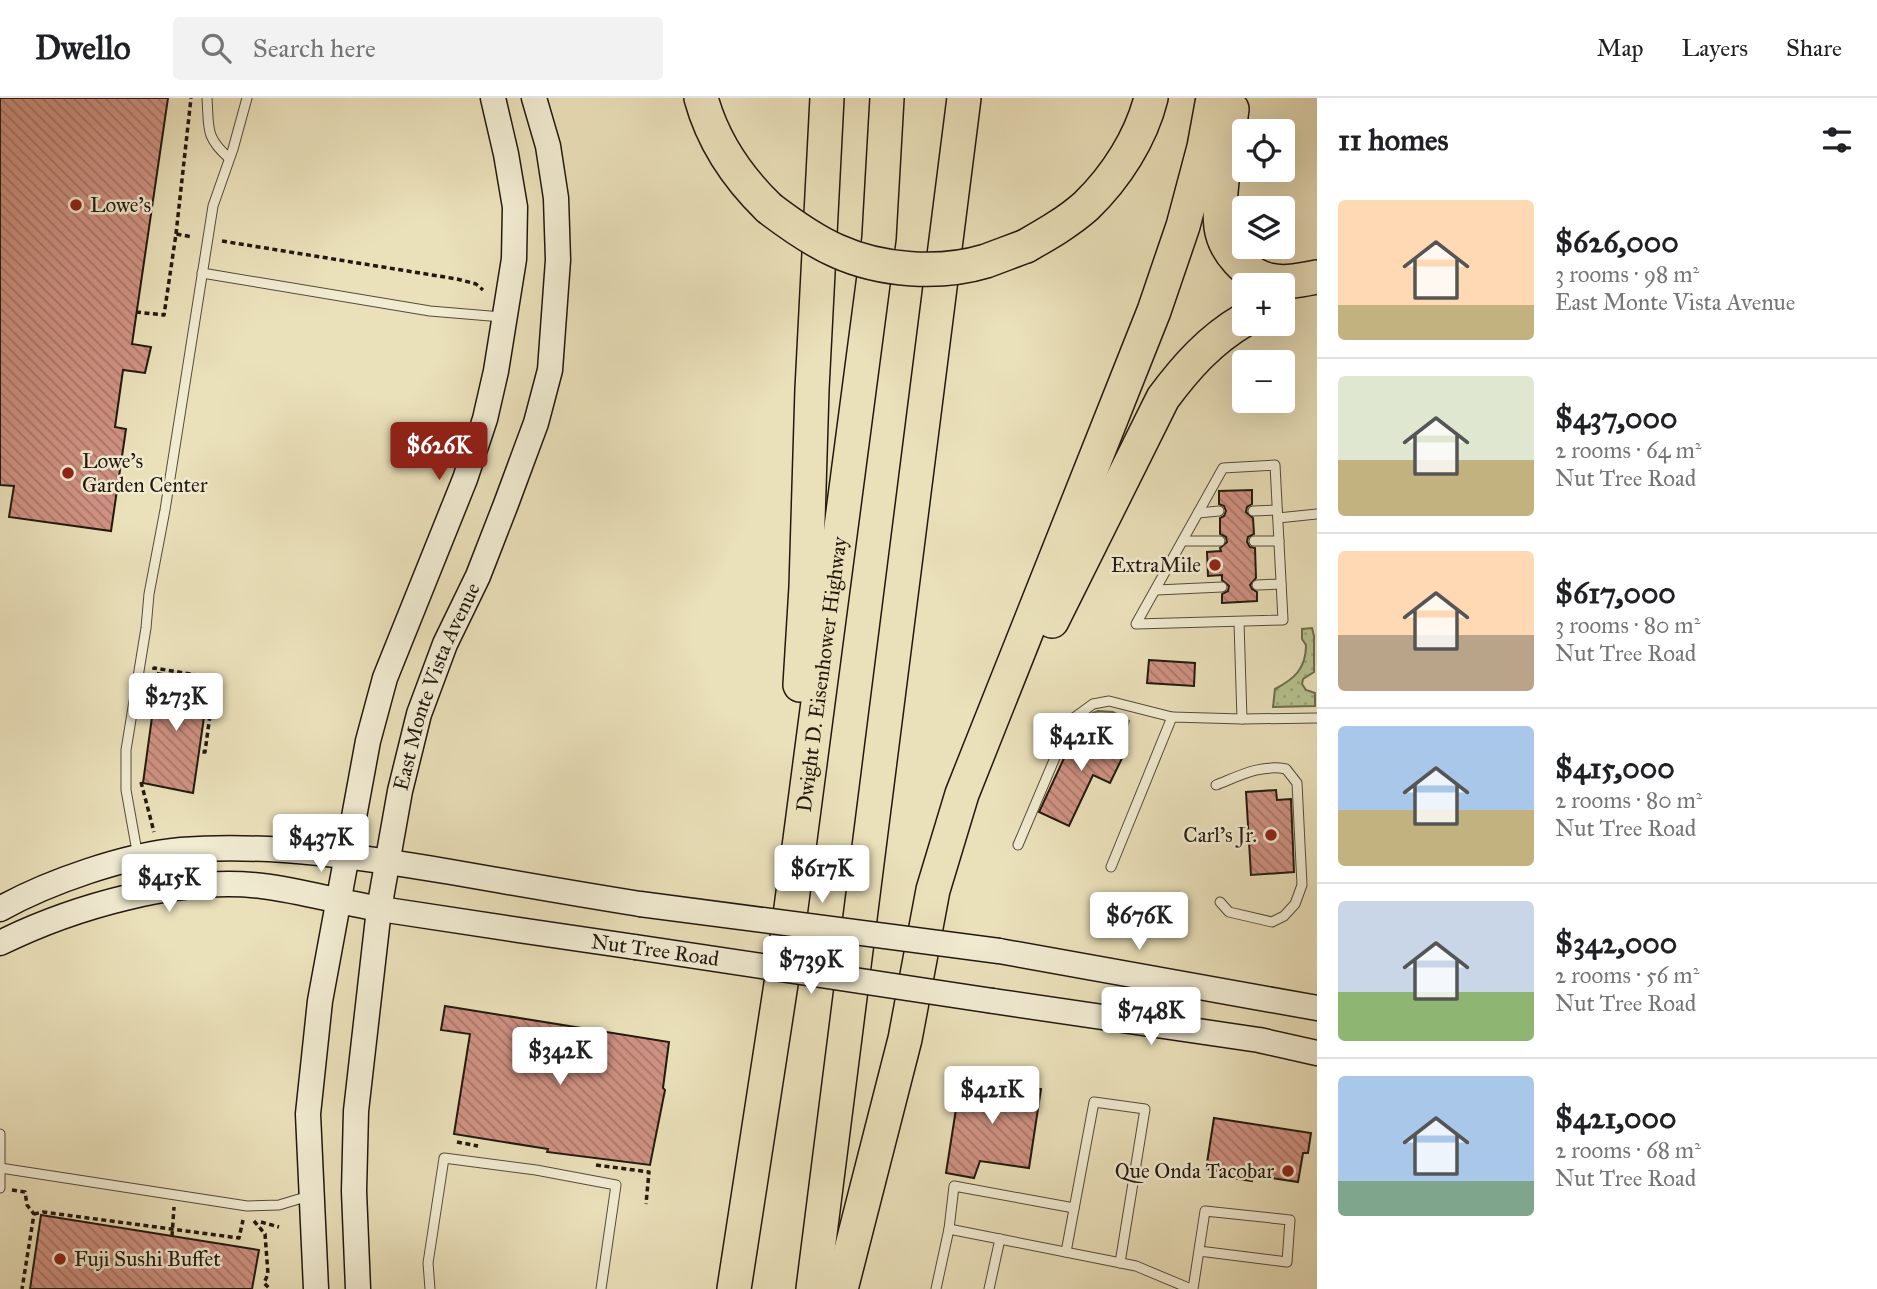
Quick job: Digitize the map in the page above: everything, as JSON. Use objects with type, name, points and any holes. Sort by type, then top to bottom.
[{"type":"highway","points":[[701,98],[726,158],[747,187],[769,208],[814,240],[838,252],[869,262],[909,268],[944,269],[984,261],[1026,246],[1086,206],[1132,147],[1151,98]]},
{"type":"highway","points":[[781,984],[806,587],[812,389],[827,98]]},
{"type":"highway","name":"Dwight D. Eisenhower Highway","points":[[734,1289],[781,984],[879,238],[887,98]]},
{"type":"highway","points":[[813,1289],[964,98]]},
{"type":"highway","points":[[841,1289],[905,1039],[933,890],[962,794],[1154,311],[1183,226],[1204,147],[1213,98]]},
{"type":"highway","points":[[1233,98],[1221,208],[1221,228],[1230,251],[1246,268],[1268,280],[1298,281],[1317,277]]},
{"type":"highway","points":[[1295,303],[1317,300]]},
{"type":"highway","points":[[962,794],[982,766],[1163,398],[1202,351],[1232,328]]},
{"type":"main road","name":"East Monte Vista Avenue","points":[[316,1289],[308,1114],[320,1001],[368,741],[385,677],[465,479],[485,419],[496,371],[514,259],[515,207],[493,98]]},
{"type":"main road","name":"East Monte Vista Avenue","points":[[358,1289],[354,1191],[356,1111],[379,909],[400,791],[419,714],[445,644],[478,576],[506,504],[536,423],[550,370],[558,260],[556,198],[548,146],[534,98]]},
{"type":"main road","name":"Nut Tree Road","points":[[0,909],[51,884],[138,859],[178,850],[235,847],[386,861],[640,904],[999,951],[1317,1008]]},
{"type":"main road","name":"Nut Tree Road","points":[[0,943],[69,913],[120,900],[189,887],[261,886],[379,909],[1259,1040],[1317,1053]]},
{"type":"lane","points":[[207,98],[213,144],[229,158]]},
{"type":"lane","points":[[138,859],[127,790],[126,750],[213,206],[247,98]]},
{"type":"lane","points":[[202,273],[430,311],[504,317]]},
{"type":"lane","points":[[1275,465],[1283,620],[1136,624],[1198,513],[1223,468],[1275,465]]},
{"type":"lane","points":[[1198,513],[1219,511]]},
{"type":"lane","points":[[1252,511],[1317,514]]},
{"type":"lane","points":[[1183,541],[1220,541]]},
{"type":"lane","points":[[1254,541],[1279,541]]},
{"type":"lane","points":[[1256,585],[1281,584]]},
{"type":"lane","points":[[1157,590],[1222,587]]},
{"type":"lane","points":[[1239,622],[1242,719]]},
{"type":"lane","points":[[1018,845],[1071,720],[1093,704],[1109,701],[1172,717],[1317,718]]},
{"type":"lane","points":[[1111,867],[1172,717]]},
{"type":"lane","points":[[1216,785],[1255,770],[1273,766],[1286,769],[1297,783],[1302,885],[1295,904],[1284,916],[1272,922],[1229,912],[1220,902]]},
{"type":"lane","points":[[1066,1252],[1094,1102],[1144,1109],[1120,1263]]},
{"type":"lane","points":[[0,1134],[0,1188]]},
{"type":"lane","points":[[430,1289],[429,1263],[444,1158],[536,1170],[616,1185],[601,1289]]},
{"type":"lane","points":[[0,1168],[247,1206],[279,1206],[311,1196]]},
{"type":"lane","points":[[936,1289],[949,1229],[954,1186],[1074,1208]]},
{"type":"lane","points":[[949,1229],[1136,1266],[1192,1289],[1205,1210],[1290,1220],[1287,1262],[1199,1251]]},
{"type":"lane","points":[[989,1289],[1000,1239]]},
{"type":"path","points":[[136,312],[164,315],[191,98]]},
{"type":"path","points":[[176,234],[457,279],[476,284],[483,290]]},
{"type":"path","points":[[152,678],[154,667],[215,678],[205,752],[199,752]]},
{"type":"path","points":[[141,778],[155,837]]},
{"type":"path","points":[[0,1188],[24,1192],[27,1205],[34,1214],[22,1289]]},
{"type":"path","points":[[173,1233],[175,1195]]},
{"type":"path","points":[[34,1214],[43,1212],[173,1233],[239,1238],[242,1220],[270,1223],[279,1227]]},
{"type":"path","points":[[254,1221],[265,1234],[268,1274],[264,1283],[270,1289]]},
{"type":"green space","points":[[1312,628],[1314,672],[1303,679],[1302,684],[1306,690],[1315,693],[1315,706],[1273,707],[1275,689],[1293,677],[1304,661],[1306,645],[1302,639],[1302,629]]},
{"type":"green space","points":[[1098,711],[1113,712],[1129,721],[1122,740],[1095,728],[1090,714]]},
{"type":"building","name":"Lowe's","points":[[0,98],[168,98],[132,344],[151,347],[145,373],[123,370],[115,427],[126,429],[111,531],[9,517],[14,486],[0,485]]},
{"type":"building","points":[[1252,490],[1252,504],[1247,507],[1246,512],[1253,518],[1254,534],[1248,537],[1247,542],[1250,547],[1255,548],[1256,578],[1250,585],[1257,592],[1257,601],[1222,603],[1222,594],[1228,591],[1229,586],[1222,580],[1222,575],[1208,576],[1207,552],[1221,551],[1220,548],[1227,542],[1226,537],[1220,534],[1220,518],[1226,511],[1224,506],[1219,504],[1219,491]]},
{"type":"building","points":[[1149,660],[1195,663],[1194,686],[1147,683]]},
{"type":"building","points":[[158,673],[209,683],[193,793],[143,783]]},
{"type":"building","points":[[1079,726],[1127,748],[1110,783],[1093,775],[1069,826],[1039,812]]},
{"type":"building","points":[[1276,790],[1277,800],[1291,799],[1294,872],[1251,875],[1246,792]]},
{"type":"building","points":[[445,1006],[669,1042],[663,1088],[665,1090],[650,1165],[547,1152],[548,1149],[454,1134],[470,1034],[441,1030]]},
{"type":"building","points":[[961,1077],[1041,1089],[1029,1168],[980,1161],[974,1178],[946,1173]]},
{"type":"building","points":[[1214,1118],[1311,1133],[1308,1153],[1303,1153],[1298,1182],[1253,1175],[1252,1181],[1225,1177],[1225,1172],[1206,1169]]},
{"type":"building","points":[[41,1215],[259,1250],[252,1289],[30,1289]]},
{"type":"place","name":"Lowe's","points":[[76,205]]},
{"type":"place","name":"Lowe's Garden Center","points":[[68,473]]},
{"type":"place","name":"ExtraMile","points":[[1215,565]]},
{"type":"place","name":"Carl's Jr.","points":[[1271,835]]},
{"type":"place","name":"Que Onda Tacobar","points":[[1288,1171]]},
{"type":"place","name":"Fuji Sushi Buffet","points":[[60,1259]]}]
